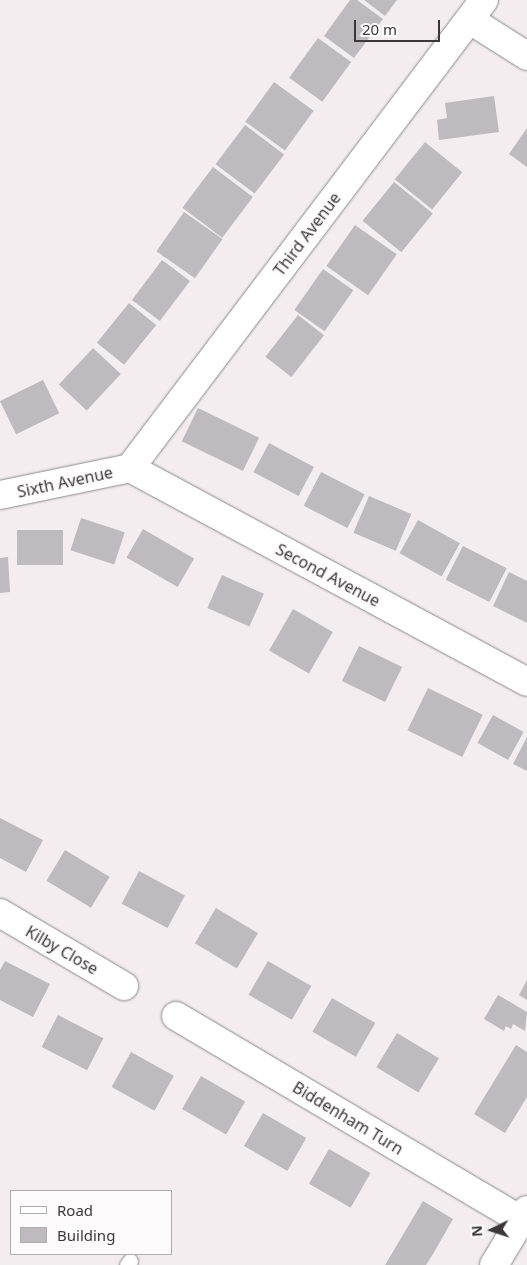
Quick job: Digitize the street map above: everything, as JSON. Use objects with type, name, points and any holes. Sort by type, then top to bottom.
[{"type":"street","points":[[477,10],[527,56]]},
{"type":"street","name":"Third Avenue","points":[[130,468],[477,10]]},
{"type":"street","name":"Sixth Avenue","points":[[0,495],[130,468]]},
{"type":"street","name":"Second Avenue","points":[[130,468],[527,682]]},
{"type":"street","name":"Kilby Close","points":[[0,913],[124,986]]},
{"type":"street","name":"Biddenham Turn","points":[[176,1016],[524,1215]]},
{"type":"street","points":[[494,1265],[524,1215]]},
{"type":"building","points":[[350,0],[357,0],[383,19],[354,58],[324,36]]},
{"type":"building","points":[[364,0],[397,0],[385,16]]},
{"type":"building","points":[[318,38],[351,62],[322,102],[289,78]]},
{"type":"building","points":[[274,82],[314,111],[285,150],[245,122]]},
{"type":"building","points":[[494,96],[499,132],[439,140],[437,120],[447,118],[445,103]]},
{"type":"building","points":[[245,125],[284,154],[255,194],[216,164]]},
{"type":"building","points":[[527,128],[527,167],[509,154]]},
{"type":"building","points":[[425,142],[462,172],[432,210],[395,179]]},
{"type":"building","points":[[213,167],[253,197],[222,238],[182,208]]},
{"type":"building","points":[[394,182],[433,213],[401,252],[363,221]]},
{"type":"building","points":[[184,212],[223,239],[195,278],[156,251]]},
{"type":"building","points":[[355,225],[397,254],[368,295],[326,266]]},
{"type":"building","points":[[162,260],[190,281],[160,321],[132,300]]},
{"type":"building","points":[[323,269],[353,290],[325,331],[294,310]]},
{"type":"building","points":[[129,303],[156,325],[124,365],[97,343]]},
{"type":"building","points":[[298,315],[324,335],[291,377],[265,357]]},
{"type":"building","points":[[93,348],[121,374],[87,410],[59,385]]},
{"type":"building","points":[[43,380],[59,413],[16,434],[0,401]]},
{"type":"building","points":[[198,408],[259,438],[243,471],[182,441]]},
{"type":"building","points":[[269,443],[314,467],[299,496],[254,472]]},
{"type":"building","points":[[321,472],[365,494],[347,528],[304,506]]},
{"type":"building","points":[[369,496],[411,514],[396,551],[353,533]]},
{"type":"building","points":[[81,518],[125,532],[114,565],[70,550]]},
{"type":"building","points":[[418,520],[460,543],[442,577],[400,553]]},
{"type":"building","points":[[143,529],[194,558],[178,587],[126,558]]},
{"type":"building","points":[[17,530],[63,530],[63,565],[17,565]]},
{"type":"building","points":[[463,546],[507,568],[489,602],[446,580]]},
{"type":"building","points":[[8,557],[10,592],[0,593],[0,558]]},
{"type":"building","points":[[509,572],[527,581],[527,623],[493,606]]},
{"type":"building","points":[[222,575],[264,594],[249,627],[207,608]]},
{"type":"building","points":[[293,609],[333,632],[309,674],[269,651]]},
{"type":"building","points":[[359,646],[402,667],[385,702],[342,681]]},
{"type":"building","points":[[428,688],[483,715],[462,757],[407,730]]},
{"type":"building","points":[[493,715],[524,732],[508,760],[477,743]]},
{"type":"building","points":[[527,737],[527,771],[513,764]]},
{"type":"building","points":[[0,818],[43,840],[26,872],[0,858]]},
{"type":"building","points":[[65,850],[110,877],[91,908],[46,881]]},
{"type":"building","points":[[139,871],[185,895],[168,928],[122,904]]},
{"type":"building","points":[[216,908],[258,933],[237,968],[195,943]]},
{"type":"building","points":[[5,961],[50,984],[33,1017],[0,1000],[0,970]]},
{"type":"building","points":[[268,961],[311,986],[292,1020],[248,995]]},
{"type":"building","points":[[527,980],[527,1000],[519,995]]},
{"type":"building","points":[[498,995],[527,1012],[525,1031],[513,1024],[511,1029],[506,1026],[504,1031],[484,1019]]},
{"type":"building","points":[[332,998],[375,1023],[356,1057],[313,1032]]},
{"type":"building","points":[[58,1015],[103,1038],[87,1070],[42,1047]]},
{"type":"building","points":[[397,1033],[439,1058],[418,1093],[376,1067]]},
{"type":"building","points":[[516,1045],[527,1052],[527,1097],[505,1133],[474,1114]]},
{"type":"building","points":[[131,1052],[174,1076],[154,1111],[112,1087]]},
{"type":"building","points":[[201,1076],[245,1102],[226,1134],[182,1109]]},
{"type":"building","points":[[263,1113],[306,1138],[287,1171],[244,1146]]},
{"type":"building","points":[[329,1149],[371,1173],[351,1208],[309,1184]]},
{"type":"building","points":[[423,1201],[453,1219],[433,1254],[426,1265],[385,1265]]}]
